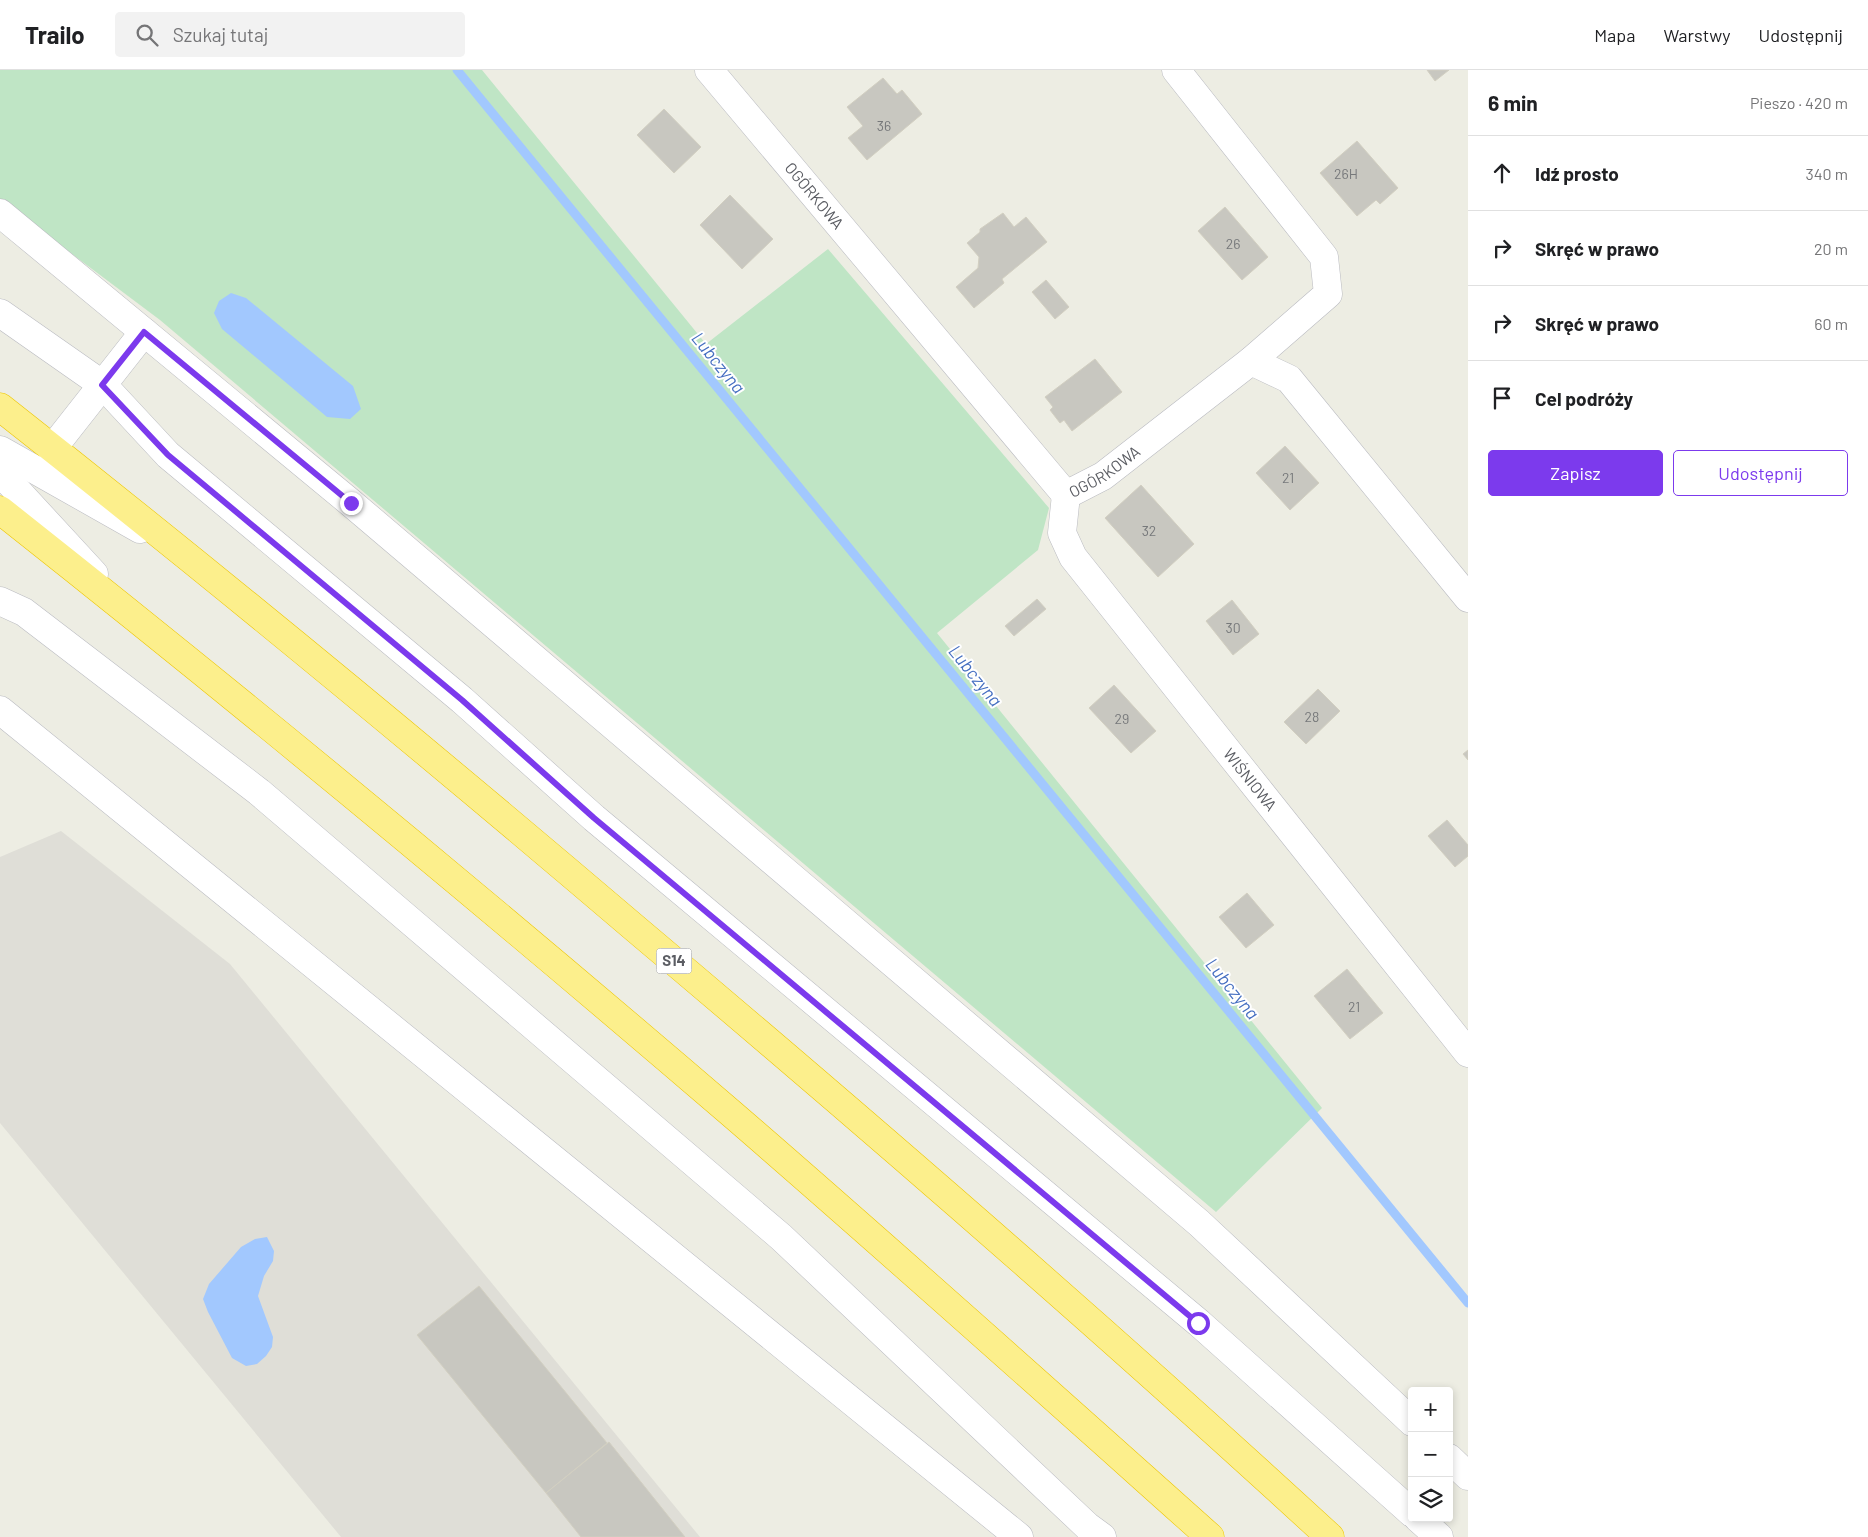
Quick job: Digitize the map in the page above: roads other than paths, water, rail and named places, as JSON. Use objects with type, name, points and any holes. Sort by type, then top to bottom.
[{"type":"highway","name":"S14","points":[[0,407],[179,550],[478,795],[786,1056],[989,1232],[1330,1537]]},
{"type":"highway","points":[[0,510],[420,851],[724,1107],[1210,1537]]},
{"type":"street","name":"OGÓRKOWA","points":[[709,70],[1066,495],[1102,476],[1251,361],[1328,294],[1324,257],[1176,70]]},
{"type":"street","points":[[0,213],[351,503],[1200,1223],[1408,1418]]},
{"type":"street","points":[[0,313],[102,385],[168,455],[462,700],[594,818],[1198,1323],[1408,1509]]},
{"type":"street","points":[[52,449],[144,332]]},
{"type":"street","points":[[1251,361],[1289,379],[1468,598]]},
{"type":"street","points":[[0,450],[179,550]]},
{"type":"street","points":[[0,472],[128,612]]},
{"type":"street","name":"WIŚNIOWA","points":[[1066,495],[1062,533],[1073,557],[1468,1053]]},
{"type":"street","points":[[0,601],[24,612],[258,792],[781,1237],[1080,1519],[1102,1537]]},
{"type":"street","points":[[0,710],[1019,1537]]},
{"type":"street","points":[[1453,1462],[1468,1476]]},
{"type":"street","points":[[1422,1522],[1439,1537]]},
{"type":"water","points":[[231,293],[246,298],[353,386],[361,409],[350,419],[327,417],[222,329],[214,313],[219,301]]},
{"type":"water","points":[[267,1237],[274,1251],[273,1261],[264,1276],[258,1296],[273,1337],[272,1347],[257,1364],[246,1366],[232,1358],[203,1299],[209,1284],[241,1247],[255,1239]]},
{"type":"waterway","name":"Lubczyna","points":[[457,70],[1468,1303]]}]
